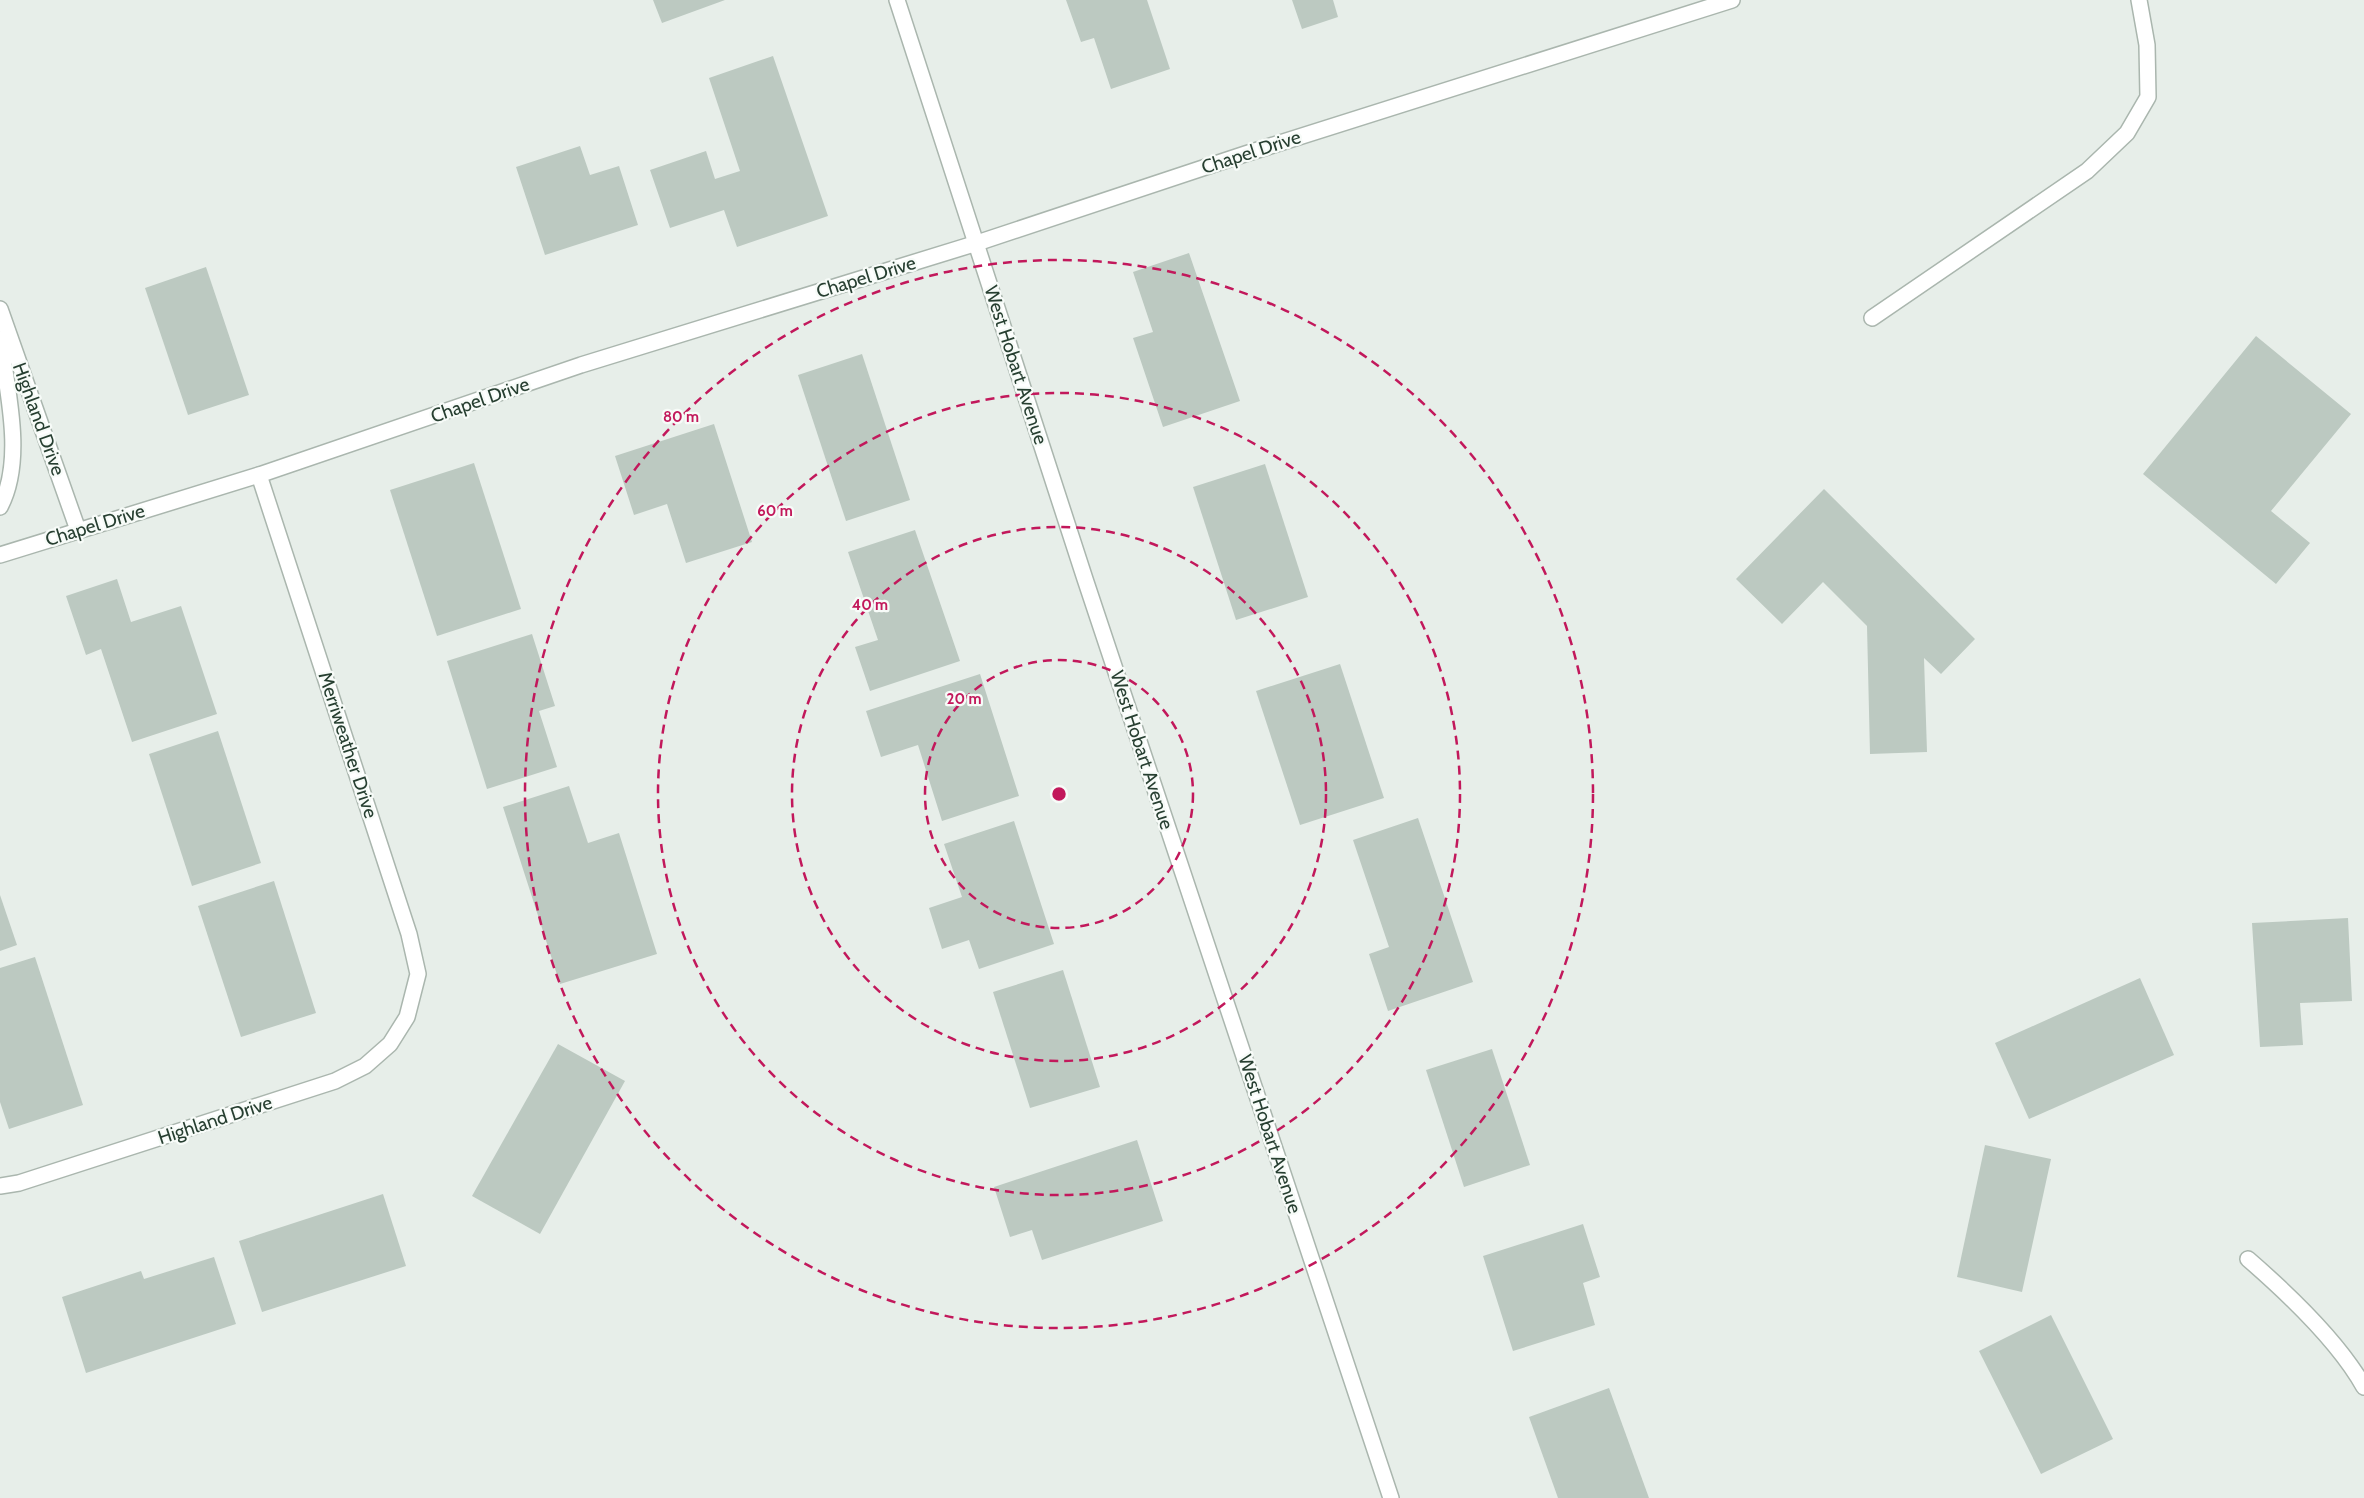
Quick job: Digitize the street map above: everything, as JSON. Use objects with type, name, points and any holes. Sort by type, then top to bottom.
[{"type":"street","name":"West Hobart Avenue","points":[[897,0],[1088,589],[1391,1498]]},
{"type":"street","name":"Chapel Drive","points":[[0,555],[259,474],[591,362],[976,243],[1254,151],[1732,0]]},
{"type":"street","points":[[1872,318],[2087,171],[2128,133],[2148,96],[2147,45],[2139,0]]},
{"type":"street","name":"Highland Drive","points":[[0,309],[78,530]]},
{"type":"street","points":[[0,339],[13,439],[8,490],[0,507]]},
{"type":"street","name":"Merriweather Drive","points":[[259,474],[409,934],[418,974],[406,1017]]},
{"type":"street","name":"Highland Drive","points":[[0,1186],[18,1183],[335,1081],[365,1066],[390,1044],[406,1017]]},
{"type":"street","points":[[2248,1258],[2281,1288],[2323,1334],[2364,1387]]},
{"type":"building","points":[[653,0],[725,0],[662,23]]},
{"type":"building","points":[[1066,0],[1147,0],[1170,69],[1111,89],[1094,38],[1081,42]]},
{"type":"building","points":[[1292,0],[1333,0],[1338,17],[1302,29]]},
{"type":"building","points":[[773,56],[828,216],[737,247],[724,210],[670,228],[650,170],[706,151],[715,179],[740,171],[709,78]]},
{"type":"building","points":[[580,146],[590,175],[619,166],[638,225],[545,255],[516,167]]},
{"type":"building","points":[[1189,253],[1240,401],[1163,427],[1133,338],[1153,332],[1133,272]]},
{"type":"building","points":[[206,267],[249,395],[188,415],[145,288]]},
{"type":"building","points":[[2256,336],[2351,414],[2271,511],[2310,543],[2276,584],[2143,474]]},
{"type":"building","points":[[862,354],[910,500],[846,521],[798,375]]},
{"type":"building","points":[[714,424],[752,542],[686,563],[667,504],[634,515],[615,456]]},
{"type":"building","points":[[474,463],[521,609],[437,636],[390,490]]},
{"type":"building","points":[[1265,464],[1308,597],[1236,620],[1193,487]]},
{"type":"building","points":[[1824,489],[1975,639],[1941,674],[1924,658],[1927,752],[1870,754],[1867,626],[1823,582],[1782,624],[1736,579]]},
{"type":"building","points":[[915,530],[960,661],[870,691],[855,647],[878,640],[848,552]]},
{"type":"building","points":[[117,579],[131,622],[181,606],[217,714],[132,742],[101,649],[86,655],[66,596]]},
{"type":"building","points":[[532,634],[555,706],[539,711],[557,767],[487,789],[447,661]]},
{"type":"building","points":[[1340,664],[1384,798],[1300,825],[1256,691]]},
{"type":"building","points":[[980,674],[1019,796],[942,821],[918,745],[881,757],[866,711]]},
{"type":"building","points":[[218,731],[261,863],[192,886],[149,754]]},
{"type":"building","points":[[569,786],[588,843],[619,833],[657,954],[560,984],[503,807]]},
{"type":"building","points":[[1418,818],[1473,982],[1388,1011],[1369,954],[1389,947],[1353,840]]},
{"type":"building","points":[[1014,821],[1054,944],[979,969],[969,940],[942,949],[929,908],[962,897],[944,844]]},
{"type":"building","points":[[274,881],[316,1013],[241,1037],[198,906]]},
{"type":"building","points":[[0,895],[17,945],[0,951]]},
{"type":"building","points":[[2348,918],[2352,1001],[2300,1003],[2303,1045],[2260,1047],[2252,923]]},
{"type":"building","points":[[35,957],[83,1105],[9,1129],[0,1102],[0,968]]},
{"type":"building","points":[[1063,970],[1100,1087],[1030,1108],[993,992]]},
{"type":"building","points":[[2140,978],[2174,1055],[2029,1119],[1995,1043]]},
{"type":"building","points":[[558,1044],[625,1081],[540,1234],[472,1196]]},
{"type":"building","points":[[1492,1049],[1530,1165],[1464,1187],[1426,1070]]},
{"type":"building","points":[[1137,1140],[1163,1221],[1042,1260],[1032,1230],[1010,1237],[994,1187]]},
{"type":"building","points":[[1985,1145],[2051,1159],[2022,1292],[1957,1277]]},
{"type":"building","points":[[383,1194],[406,1266],[262,1312],[239,1241]]},
{"type":"building","points":[[1583,1224],[1600,1277],[1583,1283],[1595,1325],[1513,1351],[1483,1256]]},
{"type":"building","points":[[214,1257],[236,1324],[86,1373],[62,1297],[141,1271],[144,1279]]},
{"type":"building","points":[[2051,1315],[2113,1439],[2041,1474],[1979,1351]]},
{"type":"building","points":[[1609,1388],[1649,1498],[1558,1498],[1529,1417]]}]
